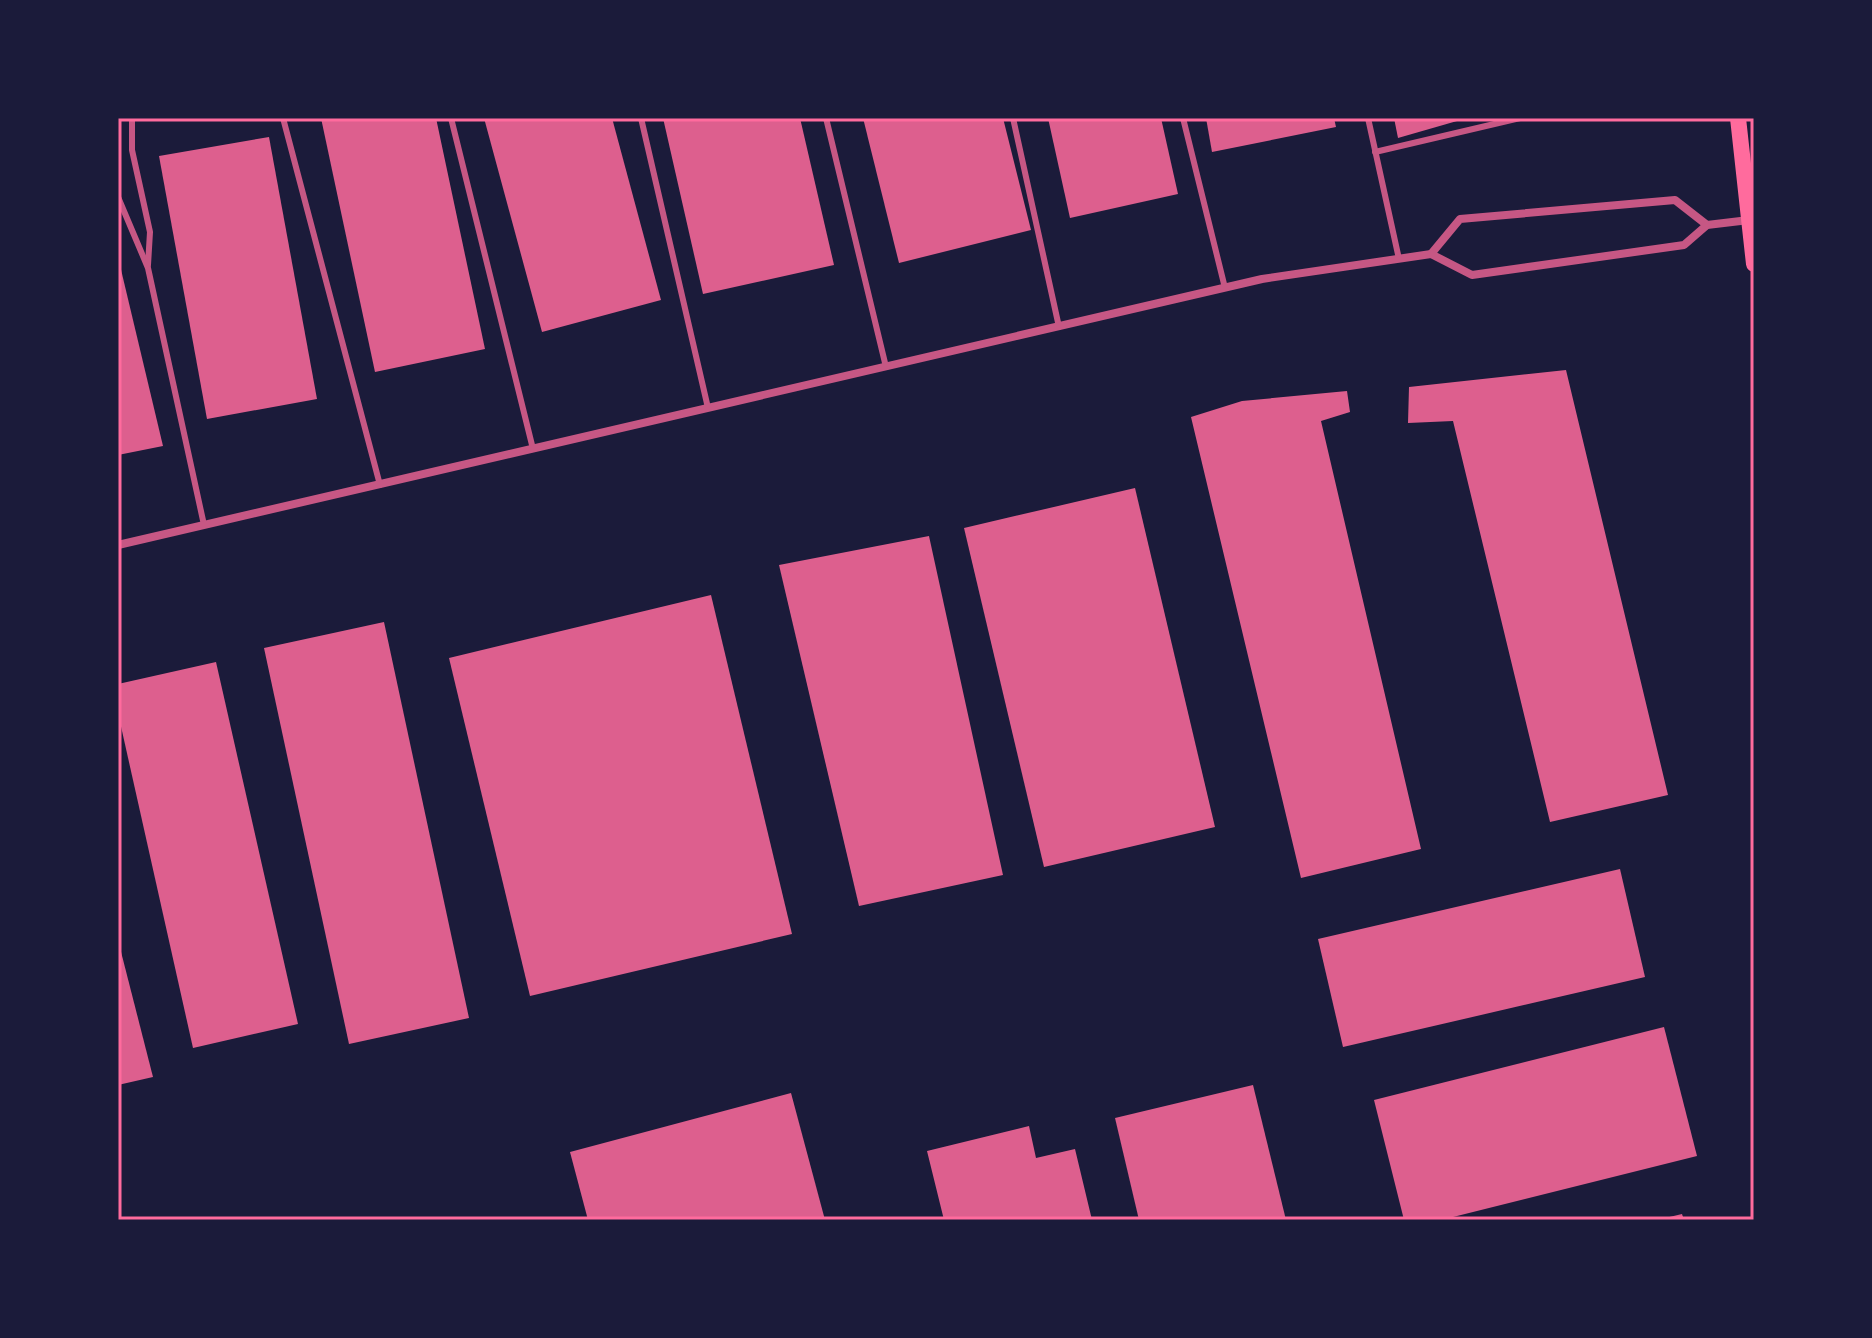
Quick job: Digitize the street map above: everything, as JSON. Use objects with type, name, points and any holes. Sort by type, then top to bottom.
[{"type":"main road","points":[[1738,118],[1754,264]]},
{"type":"street","points":[[1431,254],[1460,219],[1675,200],[1707,225]]},
{"type":"street","points":[[118,545],[1262,279],[1431,254],[1472,275],[1684,245],[1707,225],[1751,222]]},
{"type":"lane","points":[[132,118],[132,150],[150,232],[148,268]]},
{"type":"lane","points":[[283,118],[380,485]]},
{"type":"lane","points":[[451,118],[533,449]]},
{"type":"lane","points":[[641,118],[708,408]]},
{"type":"lane","points":[[826,118],[886,367]]},
{"type":"lane","points":[[1013,118],[1059,327]]},
{"type":"lane","points":[[1183,118],[1225,288]]},
{"type":"lane","points":[[1368,118],[1399,259]]},
{"type":"lane","points":[[1375,152],[1520,118]]},
{"type":"lane","points":[[118,197],[148,268],[204,525]]},
{"type":"building","points":[[321,118],[436,118],[485,349],[375,372]]},
{"type":"building","points":[[484,118],[612,118],[661,300],[542,332]]},
{"type":"building","points":[[663,118],[800,118],[834,265],[703,294]]},
{"type":"building","points":[[863,118],[1003,118],[1031,230],[899,263]]},
{"type":"building","points":[[1048,118],[1161,118],[1178,194],[1070,218]]},
{"type":"building","points":[[1206,118],[1334,118],[1336,127],[1212,152]]},
{"type":"building","points":[[1394,118],[1464,118],[1464,119],[1398,138]]},
{"type":"building","points":[[269,137],[317,399],[207,419],[159,156]]},
{"type":"building","points":[[118,257],[163,446],[118,455]]},
{"type":"building","points":[[1566,370],[1668,795],[1550,822],[1453,421],[1408,423],[1409,387]]},
{"type":"building","points":[[1347,391],[1350,412],[1321,421],[1421,849],[1301,878],[1191,417],[1242,401]]},
{"type":"building","points":[[1135,488],[1215,827],[1044,867],[964,528]]},
{"type":"building","points":[[929,536],[1003,875],[859,906],[779,565]]},
{"type":"building","points":[[711,595],[792,934],[530,996],[449,658]]},
{"type":"building","points":[[384,622],[469,1018],[349,1044],[264,648]]},
{"type":"building","points":[[216,662],[298,1024],[193,1048],[118,713],[118,684]]},
{"type":"building","points":[[1620,869],[1645,977],[1343,1047],[1318,939]]},
{"type":"building","points":[[118,940],[153,1077],[118,1085]]},
{"type":"building","points":[[1664,1027],[1697,1156],[1441,1220],[1404,1220],[1374,1100]]},
{"type":"building","points":[[1253,1085],[1286,1220],[1139,1220],[1115,1118]]},
{"type":"building","points":[[791,1093],[825,1220],[588,1220],[570,1152]]},
{"type":"building","points":[[1029,1126],[1036,1158],[1075,1149],[1092,1220],[944,1220],[927,1151]]},
{"type":"building","points":[[1682,1214],[1684,1220],[1661,1220],[1661,1219]]}]
